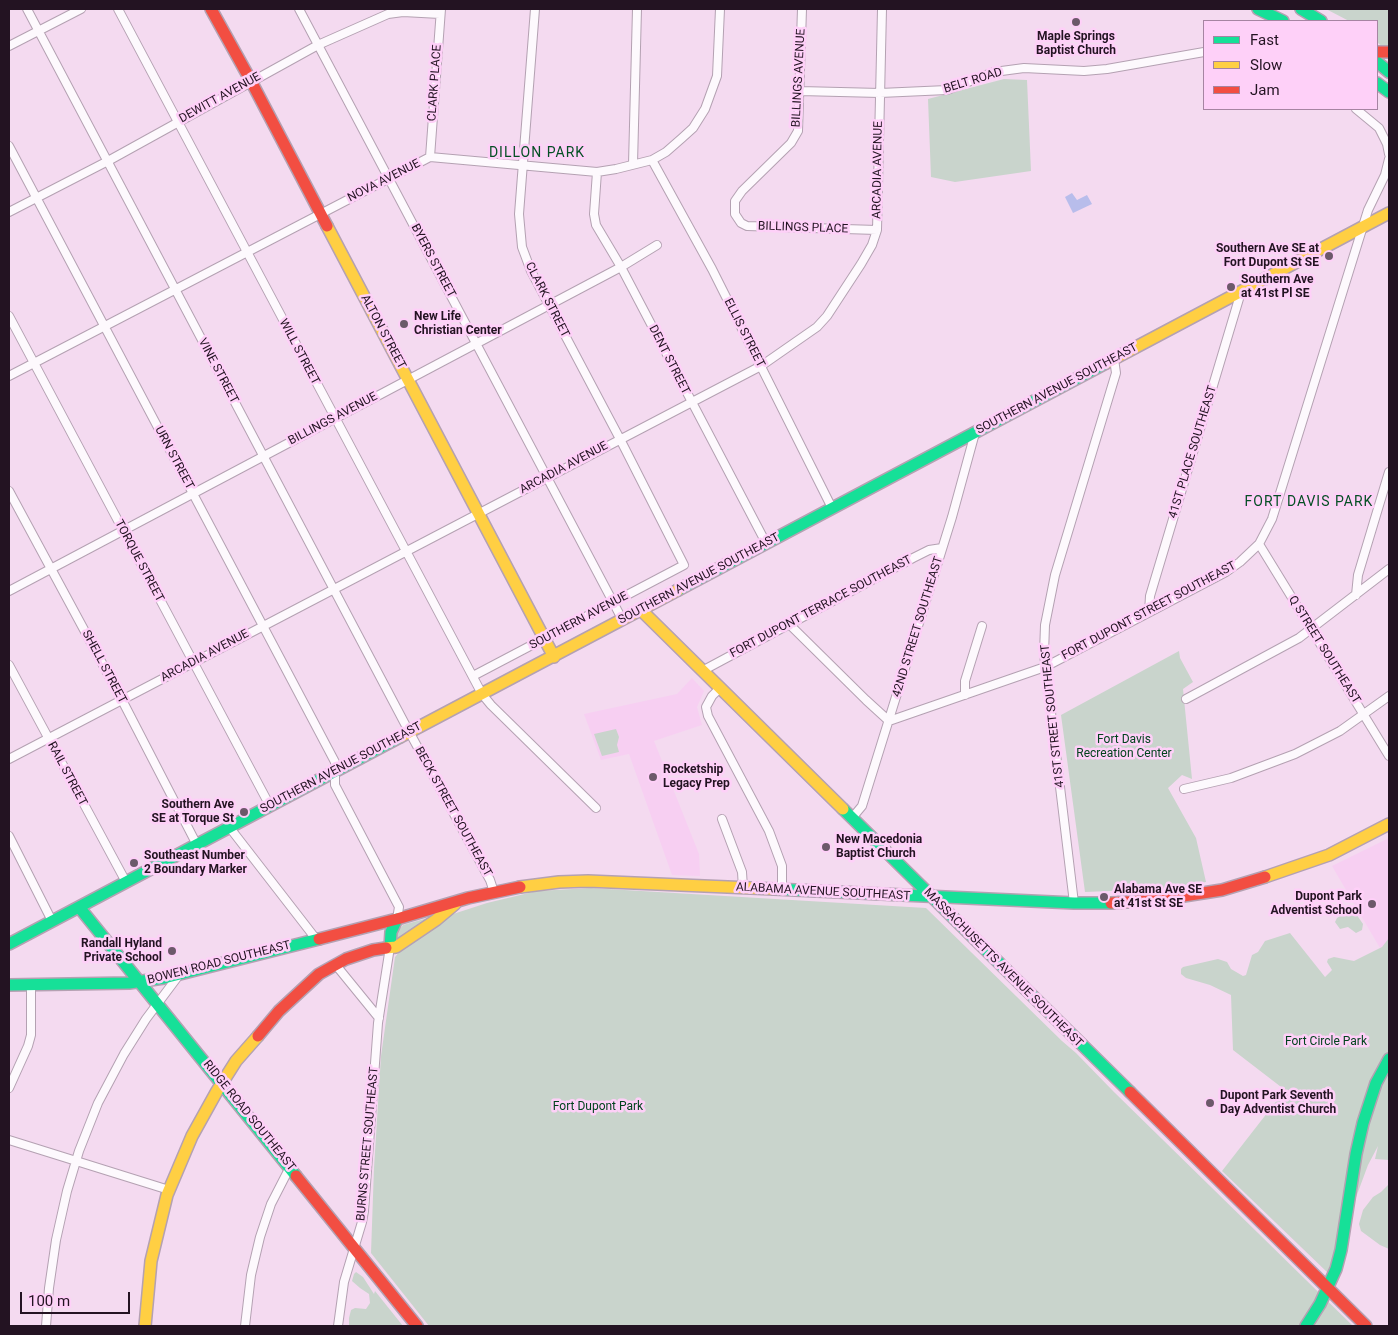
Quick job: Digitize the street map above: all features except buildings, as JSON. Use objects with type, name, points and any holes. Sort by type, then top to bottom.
[{"type":"main road","name":"ALTON STREET","points":[[210,9],[251,81],[554,656]]},
{"type":"main road","points":[[1258,9],[1281,20]]},
{"type":"main road","points":[[1305,15],[1318,20]]},
{"type":"main road","points":[[1378,63],[1389,72]]},
{"type":"main road","points":[[1378,84],[1389,92]]},
{"type":"main road","name":"SOUTHERN AVENUE SOUTHEAST","points":[[9,944],[1389,213]]},
{"type":"main road","name":"MASSACHUSETTS AVENUE SOUTHEAST","points":[[641,610],[1366,1326]]},
{"type":"main road","name":"ALABAMA AVENUE SOUTHEAST","points":[[397,919],[494,892],[532,885],[580,881],[1074,903],[1118,903],[1158,900],[1238,886],[1287,871],[1329,855],[1389,824]]},
{"type":"main road","points":[[145,1326],[152,1255],[169,1190],[188,1144],[222,1083],[242,1053],[279,1011],[314,978],[335,964],[372,950],[396,947],[436,920],[458,901]]},
{"type":"main road","name":"RIDGE ROAD SOUTHEAST","points":[[79,907],[417,1326]]},
{"type":"main road","name":"BOWEN ROAD SOUTHEAST","points":[[9,985],[140,982],[179,975],[397,919]]},
{"type":"main road","name":"BURNS STREET SOUTHEAST","points":[[390,947],[391,932],[397,919]]},
{"type":"main road","points":[[1306,1326],[1328,1289],[1336,1269],[1341,1250],[1356,1154],[1365,1117],[1376,1084],[1389,1059]]},
{"type":"street","name":"VINE STREET","points":[[28,9],[409,732]]},
{"type":"street","points":[[9,46],[81,9]]},
{"type":"street","name":"WILL STREET","points":[[118,9],[482,694],[596,808]]},
{"type":"street","name":"BYERS STREET","points":[[299,9],[622,620]]},
{"type":"street","name":"CLARK STREET","points":[[535,9],[519,214],[522,247],[531,271],[684,565]]},
{"type":"street","points":[[633,164],[636,9]]},
{"type":"street","name":"NOVA AVENUE","points":[[9,376],[430,157],[596,172],[652,160],[666,152],[693,128],[705,109],[716,76],[720,9]]},
{"type":"street","name":"BILLINGS AVENUE","points":[[735,214],[735,201],[742,191],[791,143],[798,131],[802,9]]},
{"type":"street","name":"ARCADIA AVENUE","points":[[9,759],[761,366],[810,333],[822,322],[872,245],[877,230],[882,9]]},
{"type":"street","name":"DEWITT AVENUE","points":[[9,212],[108,161],[318,45],[388,14],[440,11]]},
{"type":"street","name":"CLARK PLACE","points":[[430,157],[440,11]]},
{"type":"street","name":"BELT ROAD","points":[[800,91],[880,93],[947,90],[994,72],[1024,68],[1084,71],[1107,69],[1203,52]]},
{"type":"street","points":[[1357,110],[1379,128],[1387,144],[1389,154]]},
{"type":"street","name":"URN STREET","points":[[9,146],[335,762],[336,787],[398,907],[397,919]]},
{"type":"street","points":[[1362,228],[1369,205],[1385,175],[1389,159]]},
{"type":"street","name":"ELLIS STREET","points":[[652,160],[686,221],[832,508]]},
{"type":"street","name":"DENT STREET","points":[[596,172],[594,214],[596,225],[621,266],[766,543]]},
{"type":"street","name":"BILLINGS PLACE","points":[[735,214],[741,223],[747,226],[877,230]]},
{"type":"street","name":"FORT DUPONT STREET SOUTHEAST","points":[[889,720],[1046,667],[1230,569],[1250,554],[1259,544],[1272,519],[1362,228]]},
{"type":"street","name":"BILLINGS AVENUE","points":[[9,591],[549,305],[657,245]]},
{"type":"street","name":"41ST PLACE SOUTHEAST","points":[[1149,612],[1149,599],[1152,588],[1241,292]]},
{"type":"street","name":"TORQUE STREET","points":[[9,316],[270,806]]},
{"type":"street","name":"41ST STREET SOUTHEAST","points":[[1074,903],[1044,636],[1050,591],[1116,373],[1114,359]]},
{"type":"street","name":"42ND STREET SOUTHEAST","points":[[852,818],[862,806],[942,548],[975,433]]},
{"type":"street","points":[[1356,595],[1358,575],[1389,472]]},
{"type":"street","name":"SHELL STREET","points":[[9,491],[122,700],[197,845]]},
{"type":"street","name":"Q STREET SOUTHEAST","points":[[1259,544],[1389,756]]},
{"type":"street","name":"FORT DUPONT TERRACE SOUTHEAST","points":[[702,671],[913,558],[929,550],[942,548]]},
{"type":"street","name":"SOUTHERN AVENUE","points":[[473,676],[684,565]]},
{"type":"street","points":[[1186,699],[1291,642],[1311,629],[1389,569]]},
{"type":"street","points":[[789,624],[879,713],[889,720]]},
{"type":"street","points":[[966,694],[965,681],[982,626]]},
{"type":"street","name":"RAIL STREET","points":[[9,666],[126,882]]},
{"type":"street","points":[[720,688],[712,696],[706,707],[708,716],[769,831],[782,866],[782,890]]},
{"type":"street","points":[[1184,789],[1231,778],[1280,760],[1328,737],[1364,715],[1389,696]]},
{"type":"street","name":"BECK STREET SOUTHEAST","points":[[409,732],[490,880],[494,892]]},
{"type":"street","points":[[722,819],[742,872],[744,888]]},
{"type":"street","points":[[230,828],[316,939]]},
{"type":"street","points":[[9,836],[52,922]]},
{"type":"street","name":"BURNS STREET SOUTHEAST","points":[[338,1326],[344,1282],[355,1248],[365,1205],[379,1018],[390,947]]},
{"type":"street","points":[[335,964],[379,1018]]},
{"type":"street","points":[[46,1326],[53,1256],[62,1207],[88,1127],[110,1080],[131,1042],[179,975]]},
{"type":"street","points":[[9,1088],[31,1035],[31,985]]},
{"type":"street","points":[[9,1140],[169,1190]]},
{"type":"street","points":[[246,1326],[250,1283],[258,1245],[272,1204],[290,1168]]},
{"type":"shaded area","name":"Rocketship Legacy Prep","points":[[692,678],[704,691],[697,707],[702,725],[654,741],[699,854],[700,876],[672,875],[629,754],[601,760],[584,714],[677,694]]},
{"type":"shaded area","name":"Dupont Park Adventist School","points":[[1389,838],[1389,943],[1380,948],[1332,866]]},
{"type":"green space","points":[[1326,9],[1389,9],[1389,53],[1378,43],[1378,20],[1347,20]]},
{"type":"green space","points":[[1004,79],[1027,80],[1031,171],[955,182],[931,177],[928,99]]},
{"type":"green space","name":"Fort Davis Recreation Center","points":[[1179,651],[1180,658],[1193,682],[1183,689],[1192,779],[1182,775],[1168,788],[1196,838],[1206,882],[1160,889],[1085,892],[1061,715]]},
{"type":"green space","points":[[616,729],[619,737],[617,745],[619,752],[602,756],[594,734]]},
{"type":"green space","name":"Fort Dupont Park","points":[[591,888],[926,908],[1353,1326],[429,1326],[371,1253],[381,1056],[395,957],[401,950],[447,916],[487,903],[537,891]]},
{"type":"green space","points":[[1352,908],[1363,924],[1362,930],[1356,933],[1348,927],[1340,929],[1335,922],[1337,918]]},
{"type":"green space","points":[[431,917],[396,941],[397,932],[403,925]]},
{"type":"green space","name":"Fort Circle Park","points":[[1290,933],[1325,977],[1332,970],[1327,962],[1328,959],[1334,957],[1354,961],[1382,947],[1389,938],[1389,1160],[1375,1159],[1378,1146],[1368,1165],[1328,1273],[1222,1171],[1285,1090],[1233,1050],[1231,995],[1210,985],[1186,978],[1181,974],[1183,967],[1218,959],[1227,962],[1231,969],[1243,976],[1246,975],[1252,955],[1258,952],[1265,941]]},
{"type":"green space","points":[[1389,1184],[1389,1249],[1380,1245],[1361,1231],[1359,1224],[1363,1210],[1373,1197]]},
{"type":"green space","points":[[356,1272],[363,1277],[374,1294],[375,1291],[403,1326],[349,1326],[351,1310],[355,1308],[366,1309],[370,1303],[369,1294],[352,1281]]},
{"type":"water","points":[[1072,193],[1077,200],[1087,195],[1092,204],[1073,213],[1065,197]]},
{"type":"traffic: fast","points":[[1258,9],[1281,20]]},
{"type":"traffic: fast","points":[[1301,9],[1319,20]]},
{"type":"traffic: fast","points":[[1378,63],[1389,72]]},
{"type":"traffic: fast","points":[[1378,84],[1389,92]]},
{"type":"traffic: fast","points":[[678,590],[1106,363]]},
{"type":"traffic: fast","points":[[9,944],[400,737]]},
{"type":"traffic: fast","points":[[843,809],[1130,1092]]},
{"type":"traffic: fast","points":[[774,889],[1074,903],[1111,903]]},
{"type":"traffic: fast","points":[[79,907],[296,1176]]},
{"type":"traffic: fast","points":[[390,947],[391,932],[397,919]]},
{"type":"traffic: fast","points":[[9,985],[129,983],[164,978],[319,939]]},
{"type":"traffic: fast","points":[[1306,1326],[1320,1304],[1336,1269],[1363,1123],[1376,1083],[1389,1059]]},
{"type":"traffic: slow","points":[[1106,363],[1389,213]]},
{"type":"traffic: slow","points":[[327,226],[554,657]]},
{"type":"traffic: slow","points":[[400,737],[678,590]]},
{"type":"traffic: slow","points":[[641,610],[843,809]]},
{"type":"traffic: slow","points":[[1265,877],[1329,855],[1389,824]]},
{"type":"traffic: slow","points":[[520,887],[559,882],[588,881],[774,889]]},
{"type":"traffic: slow","points":[[386,948],[396,947],[436,920],[455,904]]},
{"type":"traffic: slow","points":[[145,1326],[151,1261],[167,1195],[192,1136],[217,1091],[236,1061],[258,1036]]},
{"type":"traffic: jam","points":[[211,9],[327,226]]},
{"type":"traffic: jam","points":[[1378,52],[1389,52]]},
{"type":"traffic: jam","points":[[1111,903],[1158,900],[1222,890],[1265,877]]},
{"type":"traffic: jam","points":[[319,939],[468,898],[520,887]]},
{"type":"traffic: jam","points":[[258,1036],[279,1011],[319,974],[346,959],[373,950],[386,948]]},
{"type":"traffic: jam","points":[[1130,1092],[1366,1326]]},
{"type":"traffic: jam","points":[[296,1176],[417,1326]]},
{"type":"place","name":"Maple Springs Baptist Church","points":[[1076,22]]},
{"type":"place","name":"Southern Ave SE at Fort Dupont St SE","points":[[1329,256]]},
{"type":"place","name":"Southern Ave at 41st Pl SE","points":[[1231,287]]},
{"type":"place","name":"New Life Christian Center","points":[[404,324]]},
{"type":"place","name":"Rocketship Legacy Prep","points":[[653,777]]},
{"type":"place","name":"Southern Ave SE at Torque St","points":[[244,812]]},
{"type":"place","name":"New Macedonia Baptist Church","points":[[826,847]]},
{"type":"place","name":"Southeast Number 2 Boundary Marker","points":[[134,863]]},
{"type":"place","name":"Alabama Ave SE at 41st St SE","points":[[1104,897]]},
{"type":"place","name":"Dupont Park Adventist School","points":[[1372,904]]},
{"type":"place","name":"Randall Hyland Private School","points":[[172,951]]},
{"type":"place","name":"Dupont Park Seventh Day Adventist Church","points":[[1210,1103]]},
{"type":"district","name":"DILLON PARK","points":[[537,153]]},
{"type":"district","name":"FORT DAVIS PARK","points":[[1309,502]]}]
